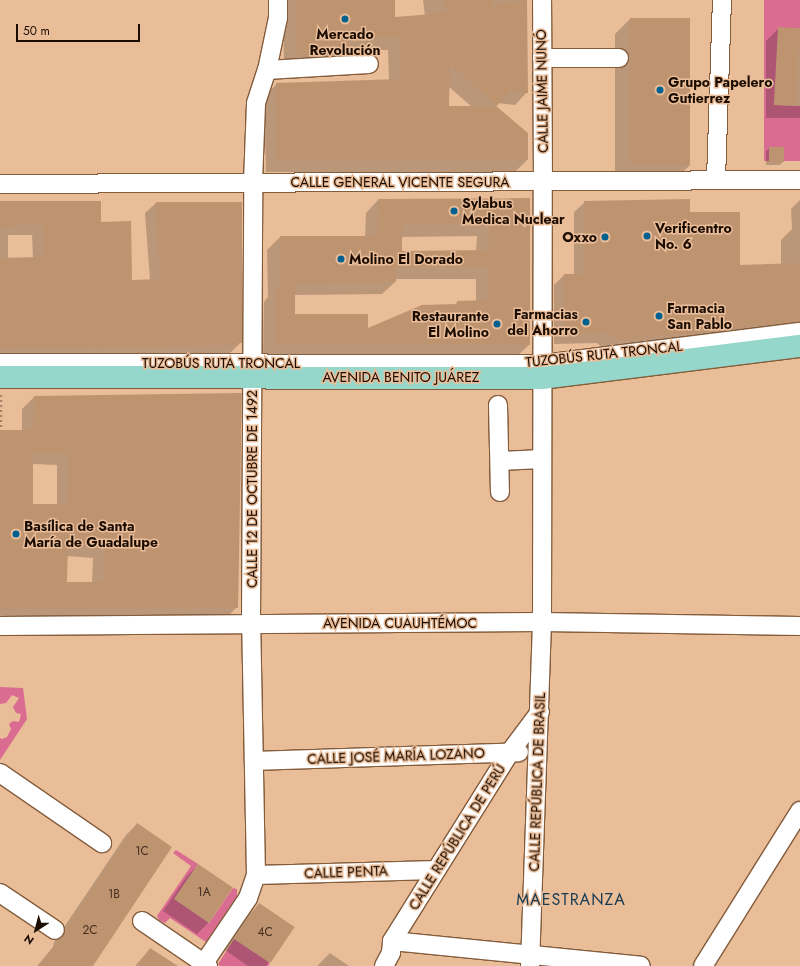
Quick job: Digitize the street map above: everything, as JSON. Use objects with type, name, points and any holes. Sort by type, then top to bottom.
[{"type":"main road","name":"AVENIDA BENITO JUÁREZ","points":[[0,385],[253,369],[542,371],[800,346]]},
{"type":"street","name":"CALLE 12 DE OCTUBRE DE 1492","points":[[205,965],[248,898],[256,875],[251,623],[253,182],[256,103],[267,70],[278,18],[278,0]]},
{"type":"street","name":"CALLE JAIME NUNÓ","points":[[542,0],[542,371]]},
{"type":"street","points":[[716,180],[722,0]]},
{"type":"street","points":[[542,58],[618,58]]},
{"type":"street","points":[[267,70],[369,64]]},
{"type":"street","name":"CALLE GENERAL VICENTE SEGURA","points":[[0,184],[800,180]]},
{"type":"street","name":"TUZOBÚS RUTA TRONCAL","points":[[542,371],[800,332]]},
{"type":"street","name":"TUZOBÚS RUTA TRONCAL","points":[[0,363],[253,369]]},
{"type":"street","name":"CALLE REPÚBLICA DE BRASIL","points":[[530,960],[542,622],[542,371]]},
{"type":"street","points":[[498,405],[500,492]]},
{"type":"street","points":[[500,461],[542,459]]},
{"type":"street","name":"AVENIDA CUAUHTÉMOC","points":[[0,626],[542,622],[800,626]]},
{"type":"street","name":"CALLE REPÚBLICA DE PERÚ","points":[[384,966],[391,953],[392,942],[436,870],[510,752],[540,712]]},
{"type":"street","name":"CALLE JOSÉ MARÍA LOZANO","points":[[254,761],[510,752],[538,753]]},
{"type":"street","points":[[0,773],[102,843]]},
{"type":"street","points":[[703,966],[800,811]]},
{"type":"street","name":"CALLE PENTA","points":[[256,875],[436,870]]},
{"type":"street","points":[[0,893],[55,930]]},
{"type":"street","points":[[142,921],[205,965]]},
{"type":"street","points":[[392,942],[530,960],[641,966]]},
{"type":"path","points":[[0,385],[1,430]]},
{"type":"shaded area","points":[[764,0],[800,0],[800,28],[778,28],[778,105],[800,106],[800,161],[764,161]],"holes":[[[769,147],[784,147],[784,159],[769,160]]]},
{"type":"shaded area","points":[[0,687],[23,688],[27,719],[0,760],[0,738],[2,739],[7,737],[11,729],[9,724],[13,721],[19,722],[21,714],[16,713],[13,707],[19,698],[12,695],[6,703],[0,704]]},
{"type":"shaded area","points":[[176,850],[198,864],[174,899],[209,923],[233,888],[237,889],[237,896],[206,942],[170,918],[165,923],[159,920],[157,916],[191,866],[173,853]]},
{"type":"shaded area","points":[[234,939],[270,963],[268,966],[220,966],[218,964]]},
{"type":"building","points":[[295,0],[395,0],[395,17],[447,13],[444,0],[492,0],[493,5],[527,0],[528,93],[510,91],[497,106],[450,64],[449,106],[496,106],[528,133],[528,160],[277,161],[276,83],[401,79],[400,38],[349,38],[349,55],[296,55]]},
{"type":"building","name":"Grupo Papelero Gutierrez","points":[[630,18],[690,18],[690,165],[630,165]]},
{"type":"building","points":[[778,27],[800,28],[796,106],[774,105]]},
{"type":"building","points":[[769,147],[784,147],[784,162],[769,162]]},
{"type":"building","points":[[530,198],[530,345],[275,345],[276,288],[280,288],[280,236],[377,236],[378,199]],"holes":[[[489,224],[489,250],[402,251],[402,225]],[[488,266],[488,300],[457,301],[457,304],[422,305],[368,328],[368,314],[295,314],[295,283],[396,282],[396,267]]]},
{"type":"building","points":[[690,199],[690,212],[740,212],[740,265],[800,263],[800,321],[618,341],[608,333],[565,334],[564,274],[585,274],[584,201]]},
{"type":"building","points":[[0,201],[101,201],[101,222],[131,221],[132,280],[160,279],[156,202],[242,202],[242,343],[238,343],[239,345],[0,348],[0,258],[43,257],[43,225],[14,225],[14,227],[0,228]]},
{"type":"building","points":[[242,393],[238,608],[0,609],[0,430],[33,430],[34,396]],"holes":[[[33,453],[69,454],[68,504],[33,504]],[[68,544],[104,547],[103,582],[67,582]]]},
{"type":"building","points":[[137,823],[172,847],[93,966],[40,966],[55,944],[64,936],[65,930]]},
{"type":"building","points":[[198,864],[233,887],[209,922],[175,899]]},
{"type":"building","points":[[259,903],[295,927],[271,963],[235,939]]},
{"type":"building","points":[[150,948],[178,966],[138,966]]},
{"type":"place","name":"Mercado Revolución","points":[[345,19]]},
{"type":"place","name":"Grupo Papelero Gutierrez","points":[[660,90]]},
{"type":"place","name":"Sylabus Medica Nuclear","points":[[454,211]]},
{"type":"place","name":"Verificentro No. 6","points":[[647,236]]},
{"type":"place","name":"Oxxo","points":[[605,237]]},
{"type":"place","name":"Molino El Dorado","points":[[341,259]]},
{"type":"place","name":"Farmacia San Pablo","points":[[659,316]]},
{"type":"place","name":"Farmacias del Ahorro","points":[[586,322]]},
{"type":"place","name":"Restaurante El Molino","points":[[497,324]]},
{"type":"place","name":"Basílica de Santa María de Guadalupe","points":[[16,534]]},
{"type":"district","name":"MAESTRANZA","points":[[571,900]]}]
